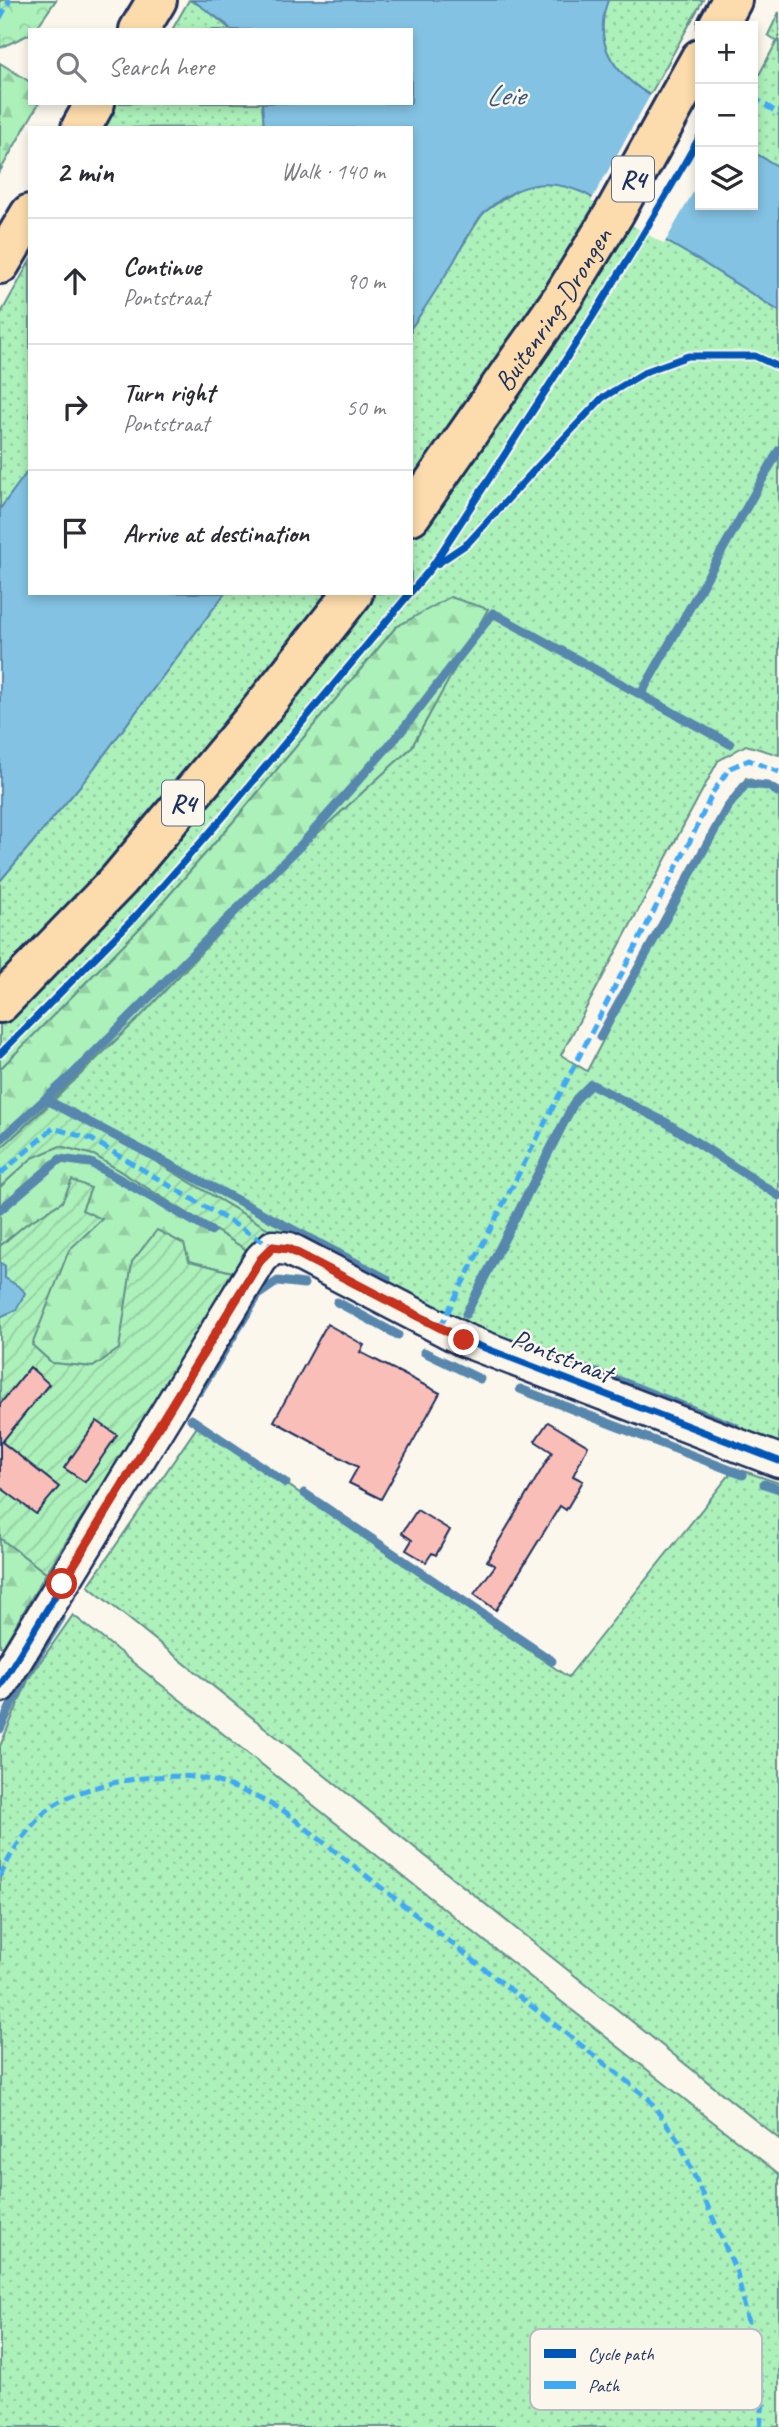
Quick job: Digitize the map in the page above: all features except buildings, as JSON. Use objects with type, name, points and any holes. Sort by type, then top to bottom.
[{"type":"highway","points":[[140,28],[157,0]]},
{"type":"highway","name":"Buitenring-Drongen","points":[[413,512],[563,297],[615,212],[695,68]]},
{"type":"highway","points":[[82,126],[95,105]]},
{"type":"highway","points":[[0,264],[28,217]]},
{"type":"highway","name":"R4","points":[[0,1003],[119,880],[253,720],[351,595]]},
{"type":"street","name":"Pontstraat","points":[[0,1686],[261,1259],[273,1247],[289,1249],[464,1340],[779,1461]]},
{"type":"green space","points":[[0,0],[56,0],[36,28],[28,28],[28,35],[0,48]]},
{"type":"green space","points":[[189,0],[204,7],[229,28],[173,28]]},
{"type":"green space","points":[[608,0],[703,0],[650,95],[632,83],[616,67],[605,48],[601,23]]},
{"type":"green space","points":[[779,12],[779,167],[758,155],[758,77],[777,41],[768,35]]},
{"type":"green space","points":[[0,63],[28,81],[28,105],[38,105],[0,171]]},
{"type":"green space","points":[[116,105],[262,105],[265,126],[104,126]]},
{"type":"green space","points":[[537,183],[566,185],[584,193],[779,311],[779,755],[746,745],[718,761],[561,1055],[587,1071],[706,842],[746,778],[779,789],[779,1446],[496,1338],[432,1305],[280,1236],[96,1126],[51,1103],[141,1016],[284,864],[411,748],[487,609],[396,627],[144,924],[0,1069],[0,881],[85,780],[224,595],[413,595],[413,325],[483,213],[517,190]]},
{"type":"green space","points":[[28,265],[28,471],[0,509],[0,315]]},
{"type":"green space","points":[[450,597],[488,609],[411,748],[284,864],[141,1016],[0,1149],[0,1069],[144,924],[396,627]]},
{"type":"green space","points":[[51,1103],[96,1126],[280,1236],[255,1255],[94,1155],[60,1146],[32,1158],[0,1187],[0,1149]]},
{"type":"green space","points":[[60,1146],[94,1155],[255,1255],[232,1272],[188,1261],[119,1349],[93,1367],[52,1363],[32,1345],[81,1210],[62,1202],[25,1225],[0,1246],[0,1187],[32,1158]]},
{"type":"green space","points":[[72,1180],[91,1188],[82,1210],[102,1219],[69,1250],[32,1345],[52,1363],[93,1367],[119,1349],[132,1262],[157,1230],[184,1244],[189,1261],[232,1272],[183,1361],[46,1573],[0,1538],[0,1246],[25,1225],[62,1202]]},
{"type":"green space","points":[[199,1424],[568,1677],[735,1468],[779,1483],[779,2139],[88,1586]]},
{"type":"green space","points":[[0,1538],[46,1573],[3,1647],[0,1646]]},
{"type":"green space","points":[[73,1615],[779,2174],[779,2427],[0,2427],[0,1746],[29,1678]]},
{"type":"water","name":"Leie","points":[[192,0],[608,0],[603,24],[605,45],[613,62],[643,91],[695,121],[695,210],[758,210],[758,155],[779,167],[779,311],[584,193],[544,184],[520,189],[485,212],[413,325],[413,126],[264,126],[262,105],[413,105],[413,28],[229,28]]},
{"type":"water","points":[[28,471],[28,595],[224,595],[85,780],[0,881],[0,509]]},
{"type":"water","points":[[0,1262],[5,1266],[5,1278],[25,1293],[16,1310],[0,1317]]},
{"type":"pier","points":[[652,92],[695,116],[695,189],[664,244],[591,201]]},
{"type":"waterway","points":[[641,694],[779,450]]},
{"type":"waterway","points":[[0,1140],[75,1072],[301,845],[400,733],[493,613],[730,744]]},
{"type":"waterway","points":[[600,1037],[727,808],[746,784],[768,786],[779,793]]},
{"type":"waterway","points":[[466,1314],[576,1099],[591,1084],[667,1123],[779,1196]]},
{"type":"waterway","points":[[45,1099],[387,1279]]},
{"type":"waterway","points":[[0,1210],[60,1159],[91,1163],[211,1231]]},
{"type":"waterway","points":[[199,1392],[259,1294],[278,1281],[304,1284]]},
{"type":"waterway","points":[[337,1302],[398,1335]]},
{"type":"waterway","points":[[424,1352],[480,1379]]},
{"type":"waterway","points":[[575,1366],[735,1427]]},
{"type":"waterway","points":[[520,1389],[743,1475]]},
{"type":"waterway","points":[[191,1419],[286,1483]]},
{"type":"waterway","points":[[764,1484],[779,1489]]},
{"type":"waterway","points":[[304,1493],[552,1661]]},
{"type":"waterway","points":[[0,1729],[25,1676],[61,1618]]},
{"type":"marked path","points":[[0,18],[10,0]]},
{"type":"marked path","points":[[758,100],[779,114]]},
{"type":"marked path","points":[[440,1327],[713,792],[730,768],[749,760],[779,772]]},
{"type":"marked path","points":[[0,1174],[53,1128],[91,1139],[273,1247]]},
{"type":"marked path","points":[[0,1877],[18,1844],[42,1815],[73,1795],[117,1782],[162,1776],[200,1778],[233,1787],[284,1811],[648,2098],[679,2141],[737,2273],[749,2329]]},
{"type":"marked path","points":[[760,2427],[764,2395],[762,2386]]},
{"type":"cycle path","points":[[413,590],[431,568],[569,354],[695,145]]},
{"type":"cycle path","points":[[437,564],[468,543],[602,398],[647,371],[688,356],[755,356],[779,367]]},
{"type":"cycle path","points":[[0,1054],[135,917],[225,815],[408,595]]},
{"type":"cycle path","points":[[0,1686],[261,1259],[273,1247],[289,1249],[464,1340],[779,1461]]},
{"type":"route","points":[[62,1584],[261,1259],[273,1247],[289,1249],[464,1340]]}]
